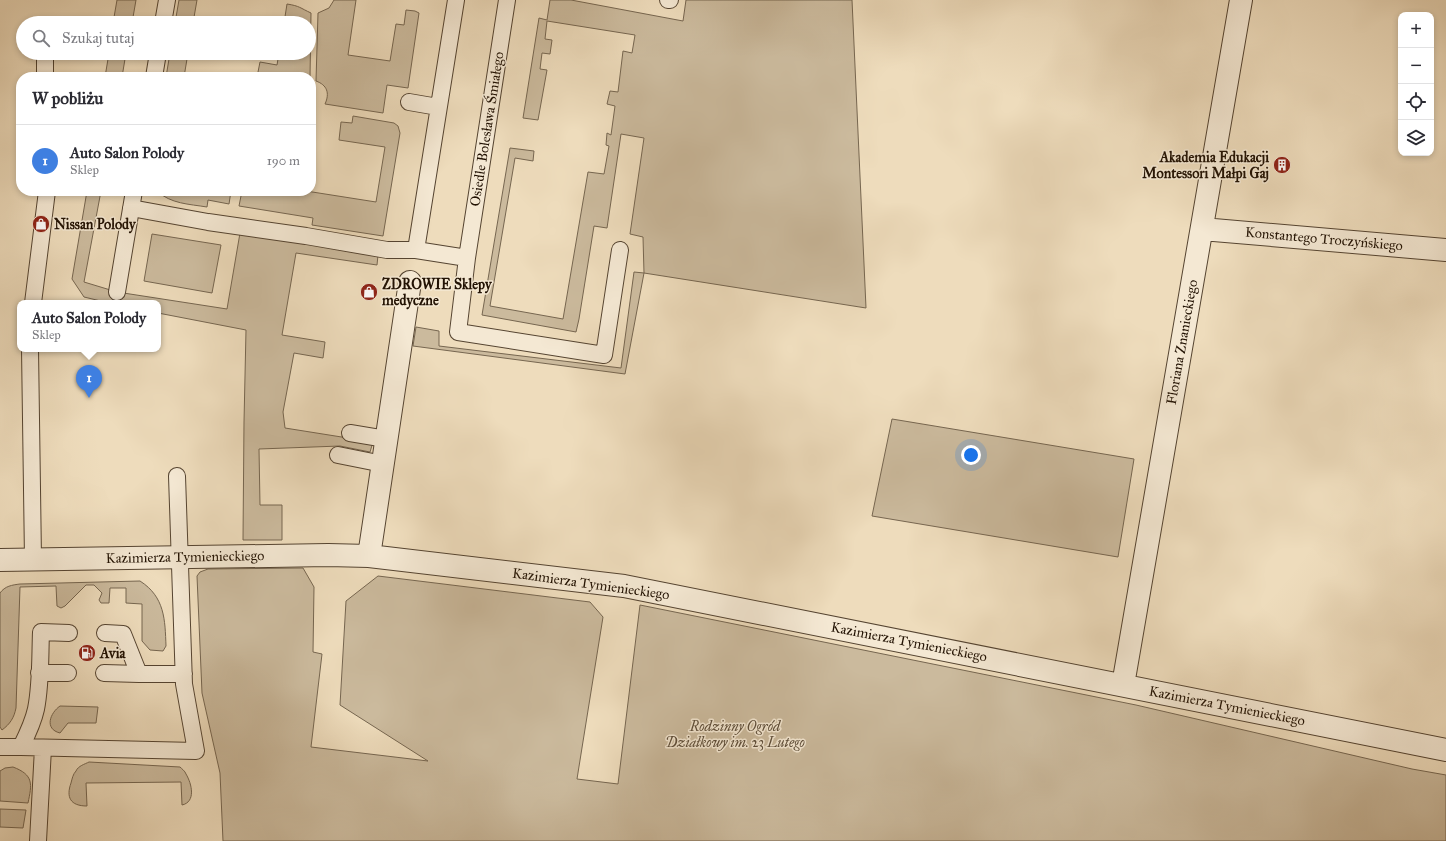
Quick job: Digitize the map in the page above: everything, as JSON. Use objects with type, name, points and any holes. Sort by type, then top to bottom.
[{"type":"street","name":"Floriana Znanieckiego","points":[[1123,685],[1241,0]]},
{"type":"street","name":"Konstantego Troczyńskiego","points":[[1202,229],[1446,250]]},
{"type":"street","points":[[369,556],[410,282]]},
{"type":"street","name":"Kazimierza Tymienieckiego","points":[[0,560],[328,555],[369,556],[624,586],[1446,750]]},
{"type":"lane","points":[[164,16],[167,0]]},
{"type":"lane","points":[[416,250],[456,0]]},
{"type":"lane","name":"Osiedle Bolesława Śmiałego","points":[[507,0],[467,258],[458,332],[604,355],[620,250]]},
{"type":"lane","points":[[45,60],[45,72]]},
{"type":"lane","points":[[155,72],[157,60]]},
{"type":"lane","points":[[409,102],[438,107]]},
{"type":"lane","points":[[33,300],[46,196]]},
{"type":"lane","points":[[118,292],[133,196]]},
{"type":"lane","points":[[131,208],[208,222],[306,236],[387,250],[416,250],[467,258]]},
{"type":"lane","points":[[30,352],[33,560]]},
{"type":"lane","points":[[350,433],[386,439]]},
{"type":"lane","points":[[338,455],[383,464]]},
{"type":"lane","points":[[0,748],[21,747],[196,751],[184,674],[177,476]]},
{"type":"lane","points":[[21,747],[36,710],[41,632],[69,633]]},
{"type":"lane","points":[[105,633],[123,634],[139,674]]},
{"type":"lane","points":[[39,673],[68,673]]},
{"type":"lane","points":[[104,673],[184,674]]},
{"type":"lane","points":[[38,841],[43,748]]},
{"type":"green space","points":[[117,0],[136,0],[133,16],[114,16]]},
{"type":"green space","points":[[179,0],[197,0],[194,16],[176,16]]},
{"type":"green space","points":[[334,0],[356,0],[348,55],[390,61],[396,24],[404,25],[406,10],[419,13],[408,88],[387,85],[383,113],[325,104],[327,93],[325,87],[316,81],[318,13],[329,8]]},
{"type":"green space","points":[[550,0],[571,0],[683,21],[686,0],[852,0],[866,308],[644,273],[643,237],[630,234],[644,138],[621,134],[607,228],[594,226],[576,332],[482,315],[510,148],[534,151],[533,161],[515,158],[490,306],[563,319],[588,172],[604,174],[609,146],[606,145],[607,133],[611,135],[615,106],[607,104],[610,91],[618,92],[623,51],[632,53],[635,35],[547,21],[545,39],[552,40],[550,54],[542,53],[540,69],[547,70],[538,120],[523,118],[539,18],[547,20]]},
{"type":"green space","points":[[287,4],[297,6],[311,13],[311,16],[285,16]]},
{"type":"green space","points":[[108,60],[125,60],[123,72],[106,72]]},
{"type":"green space","points":[[169,60],[187,60],[185,72],[167,72]]},
{"type":"green space","points":[[278,60],[310,60],[310,72],[258,72],[260,62],[277,65]]},
{"type":"green space","points":[[353,116],[394,123],[398,126],[400,133],[383,236],[312,225],[313,218],[239,206],[241,196],[316,196],[316,193],[376,202],[385,147],[339,140],[341,122],[352,123]]},
{"type":"green space","points":[[86,196],[100,196],[84,282],[117,292],[227,309],[240,233],[378,255],[377,265],[296,253],[282,335],[325,342],[323,358],[294,353],[283,412],[285,428],[373,442],[370,452],[340,446],[259,449],[260,505],[282,505],[282,540],[243,540],[246,330],[161,314],[161,300],[96,300],[84,297],[72,279]]},
{"type":"green space","points":[[164,196],[230,196],[229,204],[208,200],[207,207],[168,199]]},
{"type":"green space","points":[[152,234],[221,245],[212,293],[144,281]]},
{"type":"green space","points":[[634,272],[644,273],[625,374],[413,346],[416,327],[439,331],[439,346],[621,368]]},
{"type":"green space","points":[[892,419],[1134,459],[1118,557],[872,516]]},
{"type":"green space","name":"Rodzinny Ogród Działkowy im. 23 Lutego","points":[[303,568],[314,587],[313,652],[322,654],[311,747],[428,761],[340,705],[346,601],[378,576],[590,602],[603,617],[577,779],[618,784],[640,605],[1136,705],[1412,769],[1446,775],[1446,841],[223,841],[220,773],[202,693],[197,576],[200,572],[208,569]]},
{"type":"green space","points":[[140,581],[154,594],[162,610],[166,646],[163,651],[150,650],[142,641],[142,604],[126,603],[126,588],[110,588],[109,603],[101,603],[99,600],[102,593],[94,585],[86,585],[65,606],[61,608],[57,606],[56,586],[20,587],[16,708],[11,720],[2,730],[0,727],[0,593],[9,586],[20,584]]},
{"type":"green space","points":[[60,706],[98,707],[96,723],[68,723],[60,733],[55,731],[50,725],[50,721],[56,709]]},
{"type":"green space","points":[[89,762],[180,767],[185,772],[190,783],[192,792],[191,797],[182,805],[181,782],[86,783],[87,806],[81,806],[71,800],[69,792],[72,778],[78,768]]},
{"type":"green space","points":[[13,767],[25,773],[30,781],[31,785],[28,803],[0,801],[0,771],[5,768]]},
{"type":"green space","points":[[0,809],[26,810],[23,828],[0,827]]},
{"type":"place","name":"Akademia Edukacji Montessori Małpi Gaj","points":[[1282,165]]},
{"type":"place","name":"Nissan Polody","points":[[41,224]]},
{"type":"place","name":"ZDROWIE Sklepy medyczne","points":[[369,292]]},
{"type":"place","name":"Auto Salon Polody","points":[[89,398]]},
{"type":"place","name":"Avia","points":[[87,653]]}]
